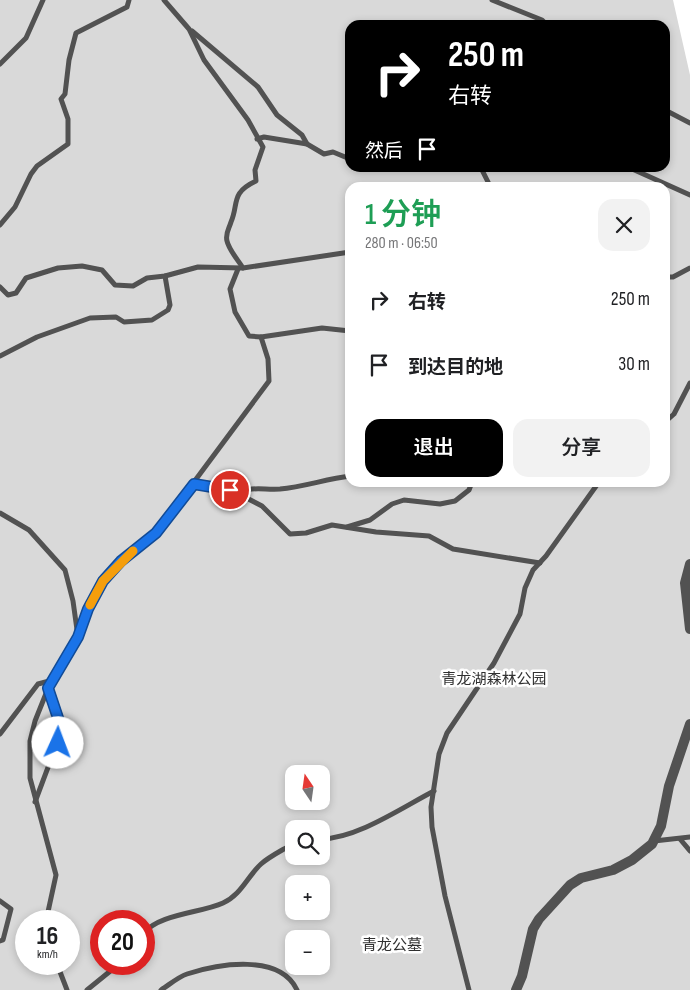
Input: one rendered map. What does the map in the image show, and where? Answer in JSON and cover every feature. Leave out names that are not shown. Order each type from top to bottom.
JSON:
[{"type":"street","points":[[690,564],[685,584],[690,628]]},
{"type":"street","points":[[516,990],[522,976],[533,929],[538,919],[570,885],[581,878],[613,870],[632,860],[653,841],[662,826],[669,786],[690,724]]},
{"type":"lane","points":[[0,64],[26,38],[43,0]]},
{"type":"lane","points":[[0,225],[15,207],[31,174],[37,166],[68,144],[68,119],[61,100],[65,94],[69,60],[76,33],[127,7],[129,0]]},
{"type":"lane","points":[[164,0],[190,29],[258,87],[277,115],[302,135],[307,144]]},
{"type":"lane","points":[[492,0],[542,20]]},
{"type":"lane","points":[[190,29],[204,60],[248,120],[263,147],[255,170],[256,181],[247,185],[235,201],[232,221],[227,231],[227,241],[241,269]]},
{"type":"lane","points":[[670,113],[690,123]]},
{"type":"lane","points":[[257,139],[264,137],[307,144],[324,154],[332,152],[345,157]]},
{"type":"lane","points":[[639,172],[661,182]]},
{"type":"lane","points":[[670,186],[690,195]]},
{"type":"lane","points":[[0,287],[8,295],[16,294],[26,278],[58,268],[82,266],[102,270],[115,285],[133,286],[147,278],[165,276],[198,267],[241,269],[345,253]]},
{"type":"lane","points":[[670,277],[673,277],[690,268]]},
{"type":"lane","points":[[241,269],[230,289],[235,312],[249,336],[261,337],[322,328],[345,330]]},
{"type":"lane","points":[[0,356],[38,336],[90,318],[116,317],[124,322],[152,320],[168,310],[170,305],[165,276]]},
{"type":"lane","points":[[48,910],[56,875],[35,803],[30,778],[30,741],[35,720],[48,688],[78,637],[88,609],[103,581],[121,561],[156,533],[269,381],[268,359],[261,337]]},
{"type":"lane","points":[[670,418],[674,414],[690,383]]},
{"type":"lane","points":[[237,493],[250,487],[280,489],[345,477]]},
{"type":"lane","points":[[194,484],[230,490],[262,506],[290,534],[306,533],[332,525],[376,532],[429,536],[453,550],[540,563]]},
{"type":"lane","points":[[344,527],[370,520],[392,504],[404,500],[440,504],[454,501],[469,490],[470,487]]},
{"type":"lane","points":[[469,990],[445,896],[432,827],[439,754],[447,733],[494,664],[520,614],[525,588],[533,570],[595,487]]},
{"type":"lane","points":[[0,513],[29,530],[65,570],[73,601],[78,637]]},
{"type":"lane","points":[[0,734],[38,684],[54,680]]},
{"type":"lane","points":[[35,803],[62,730],[48,688]]},
{"type":"lane","points":[[330,839],[357,831],[434,791]]},
{"type":"lane","points":[[680,838],[690,851]]},
{"type":"lane","points":[[653,841],[690,838]]},
{"type":"lane","points":[[155,925],[222,904],[235,896],[261,864],[285,849]]},
{"type":"lane","points":[[0,901],[11,909],[3,940],[0,941]]},
{"type":"lane","points":[[161,990],[185,975],[234,964],[275,969],[294,984],[297,990]]},
{"type":"lane","points":[[61,975],[67,990]]},
{"type":"lane","points":[[87,990],[105,975]]},
{"type":"green space","name":"青龙湖森林公园","points":[[0,0],[673,0],[690,75],[690,990],[0,990]]},
{"type":"slow traffic","points":[[90,605],[103,581],[133,551]]},
{"type":"route","points":[[58,743],[62,730],[48,688],[78,637],[88,609],[103,581],[121,561],[156,533],[194,484],[230,490]]},
{"type":"park label","name":"青龙公墓","points":[[392,945]]}]
